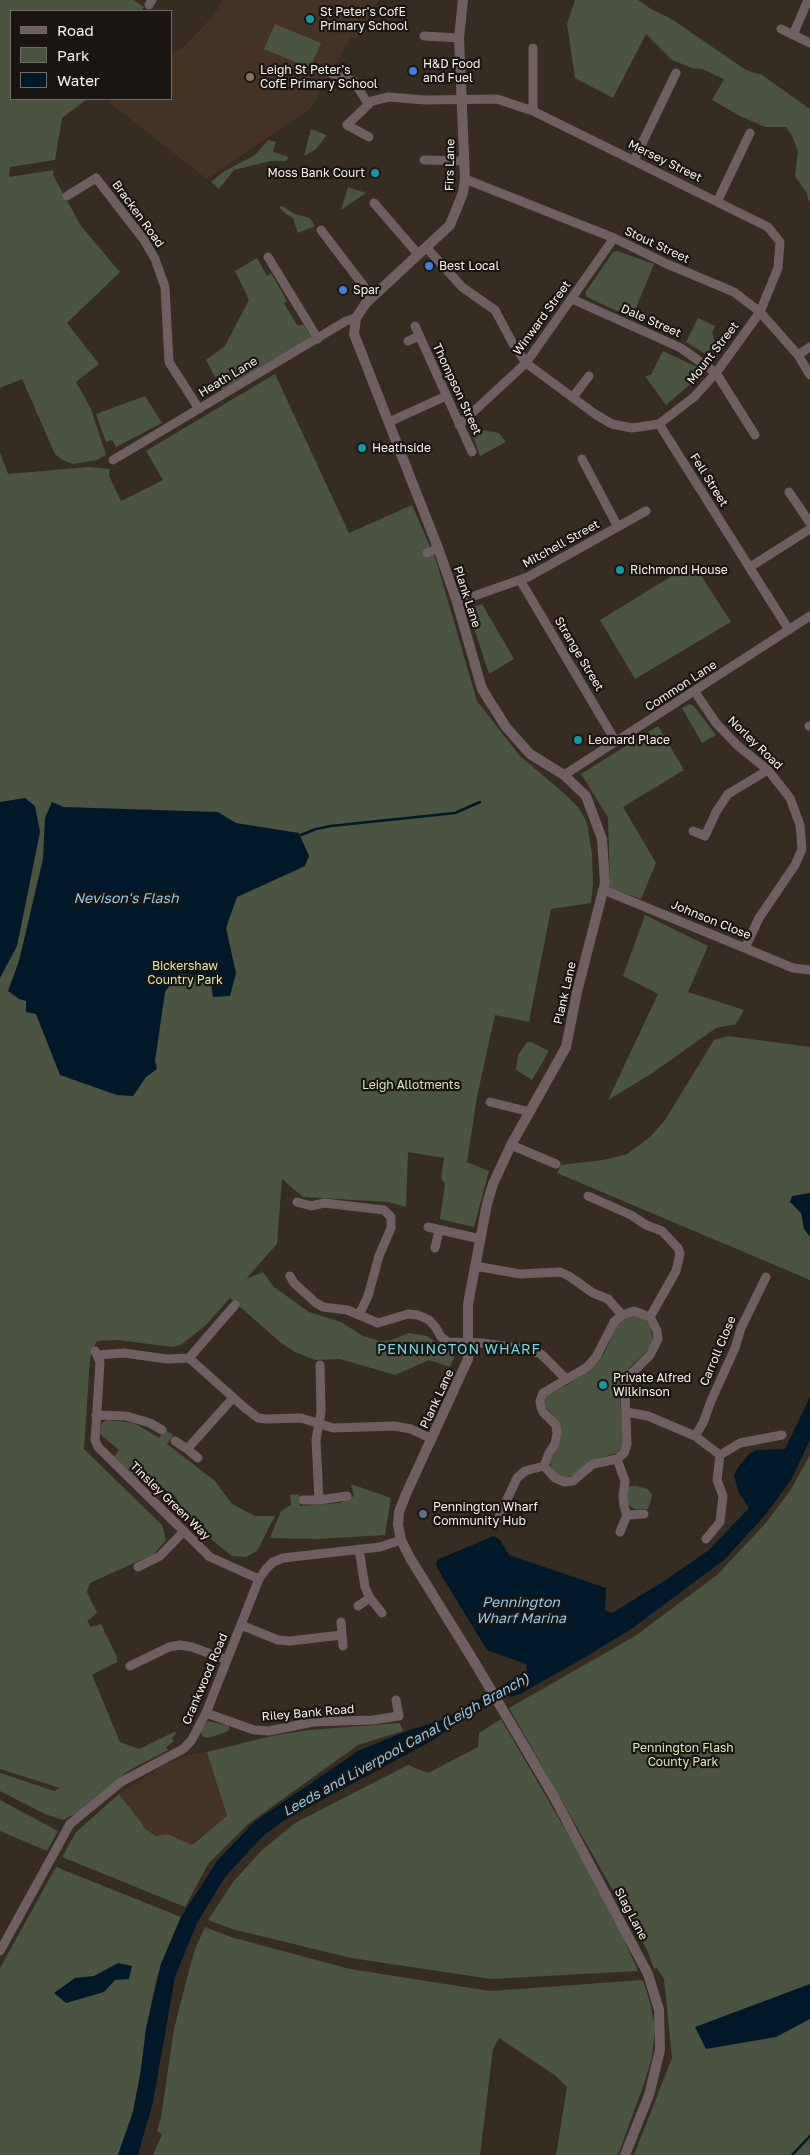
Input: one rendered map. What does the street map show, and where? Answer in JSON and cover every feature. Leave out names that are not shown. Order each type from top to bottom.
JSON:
[{"type":"street","name":"Firs Lane","points":[[356,318],[372,297],[450,225],[463,193],[464,161],[459,38],[463,0]]},
{"type":"street","points":[[793,35],[808,0]]},
{"type":"street","points":[[781,30],[810,43]]},
{"type":"street","points":[[424,36],[459,38]]},
{"type":"street","points":[[533,48],[534,111]]},
{"type":"street","points":[[634,160],[676,73]]},
{"type":"street","points":[[332,74],[354,81],[368,104],[347,125],[369,137]]},
{"type":"street","name":"Mersey Street","points":[[368,104],[372,101],[389,97],[461,100],[496,99],[534,111],[718,200],[768,227],[780,242],[778,268],[760,312]]},
{"type":"street","points":[[718,200],[750,133]]},
{"type":"street","points":[[424,160],[464,161]]},
{"type":"street","name":"Bracken Road","points":[[67,196],[96,178],[144,240],[155,259],[165,287],[168,362],[199,409]]},
{"type":"street","name":"Stout Street","points":[[464,179],[614,238],[667,264],[734,292],[760,312],[798,355],[810,375]]},
{"type":"street","points":[[374,204],[462,287],[495,310],[526,363],[595,414],[612,424],[632,428],[659,424]]},
{"type":"street","points":[[321,230],[372,297]]},
{"type":"street","name":"Winward Street","points":[[460,425],[526,363],[614,238]]},
{"type":"street","points":[[268,257],[318,339]]},
{"type":"street","name":"Dale Street","points":[[572,299],[681,348],[716,373]]},
{"type":"street","name":"Mount Street","points":[[659,424],[694,397],[716,373],[760,312]]},
{"type":"street","name":"Heath Lane","points":[[113,460],[346,321],[356,318]]},
{"type":"street","name":"Plank Lane","points":[[356,318],[354,325],[356,342],[438,548],[457,602],[482,689],[493,709],[530,754],[564,775],[586,796],[602,840],[604,890],[577,992],[568,1038],[564,1051],[511,1145],[493,1184],[480,1239],[468,1304],[468,1359],[399,1512],[398,1524],[401,1540],[410,1558],[487,1686]]},
{"type":"street","name":"Thompson Street","points":[[415,326],[472,452]]},
{"type":"street","name":"Thompson Street","points":[[408,341],[419,336]]},
{"type":"street","points":[[798,355],[810,347]]},
{"type":"street","points":[[716,373],[755,435]]},
{"type":"street","points":[[573,397],[589,376]]},
{"type":"street","points":[[389,422],[446,396]]},
{"type":"street","name":"Fell Street","points":[[659,424],[789,630]]},
{"type":"street","points":[[582,459],[618,527]]},
{"type":"street","points":[[789,492],[810,523]]},
{"type":"street","name":"Mitchell Street","points":[[457,602],[520,580],[646,511]]},
{"type":"street","points":[[750,567],[810,529]]},
{"type":"street","points":[[427,552],[438,548]]},
{"type":"street","name":"Strange Street","points":[[520,580],[616,742]]},
{"type":"street","name":"Common Lane","points":[[564,775],[810,616]]},
{"type":"street","name":"Norley Road","points":[[695,692],[716,723],[738,746],[768,770],[790,798],[800,825],[802,849],[795,865],[759,918],[745,948]]},
{"type":"street","points":[[693,831],[705,836],[716,812],[728,794],[768,770]]},
{"type":"street","name":"Johnson Close","points":[[604,890],[793,968],[810,970]]},
{"type":"street","points":[[490,1102],[530,1112]]},
{"type":"street","points":[[511,1145],[556,1164]]},
{"type":"street","points":[[588,1196],[601,1206],[631,1215],[646,1225],[662,1231],[672,1241],[680,1254],[676,1271],[650,1317]]},
{"type":"street","points":[[297,1202],[311,1206],[324,1203],[384,1210],[391,1217],[391,1228],[379,1256],[368,1296],[359,1315]]},
{"type":"street","points":[[428,1227],[480,1239]]},
{"type":"street","points":[[435,1248],[439,1230]]},
{"type":"street","points":[[475,1266],[520,1274],[560,1272],[593,1293],[608,1299],[622,1315]]},
{"type":"street","points":[[290,1276],[294,1283],[316,1303],[359,1315],[378,1323],[408,1314],[418,1315],[429,1320],[441,1337],[448,1342],[506,1346],[541,1354],[566,1379]]},
{"type":"street","name":"Carroll Close","points":[[695,1436],[703,1423],[735,1348],[741,1328],[766,1277]]},
{"type":"street","points":[[235,1306],[189,1358],[258,1418],[302,1418],[332,1428],[394,1426],[412,1429],[432,1439]]},
{"type":"street","points":[[634,1312],[650,1317],[657,1331],[658,1340],[650,1355],[640,1362],[629,1378],[625,1394],[627,1444],[624,1453],[617,1459],[593,1464],[573,1481],[565,1482],[554,1478],[544,1466],[548,1453],[555,1444],[557,1432],[556,1425],[543,1412],[540,1401],[543,1393],[587,1367],[596,1357],[614,1322],[622,1315],[634,1312]]},
{"type":"street","name":"Tinsley Green Way","points":[[189,1358],[167,1359],[124,1353],[97,1353],[100,1362],[95,1440],[98,1447],[218,1562],[259,1579]]},
{"type":"street","points":[[319,1500],[316,1440],[320,1424],[320,1365]]},
{"type":"street","points":[[188,1449],[233,1398]]},
{"type":"street","points":[[626,1412],[648,1416],[695,1436],[720,1454]]},
{"type":"street","points":[[96,1415],[126,1416],[150,1423],[162,1430]]},
{"type":"street","points":[[720,1454],[740,1443],[782,1435]]},
{"type":"street","points":[[175,1441],[198,1458]]},
{"type":"street","points":[[706,1539],[720,1522],[723,1496],[717,1480],[720,1454]]},
{"type":"street","points":[[617,1459],[625,1481],[623,1501],[628,1515],[620,1532]]},
{"type":"street","points":[[498,1519],[517,1478],[525,1472],[544,1466]]},
{"type":"street","points":[[303,1500],[347,1496]]},
{"type":"street","points":[[628,1515],[644,1514]]},
{"type":"street","points":[[138,1567],[160,1556],[184,1531]]},
{"type":"street","name":"Crankwood Road","points":[[0,1951],[70,1824],[121,1782],[183,1749],[191,1741],[206,1713],[259,1579],[273,1562],[283,1558],[380,1547],[401,1540]]},
{"type":"street","points":[[359,1549],[365,1587],[370,1598],[382,1613]]},
{"type":"street","points":[[358,1606],[370,1598]]},
{"type":"street","points":[[341,1622],[343,1646]]},
{"type":"street","points":[[241,1624],[278,1640],[290,1641],[342,1634]]},
{"type":"street","points":[[130,1666],[169,1647],[180,1645],[192,1646],[226,1660]]},
{"type":"street","name":"Slag Lane","points":[[487,1686],[576,1836],[648,1974],[659,2010],[661,2036],[658,2065],[649,2095],[625,2155]]},
{"type":"street","name":"Riley Bank Road","points":[[206,1713],[254,1730],[269,1731],[312,1722],[373,1720],[399,1716],[396,1700]]},
{"type":"shaded area","name":"Leigh St Peter's CofE Primary School","points":[[222,0],[379,0],[356,39],[351,37],[311,108],[207,179],[109,102],[112,100],[172,100],[172,53],[185,46],[220,8],[218,6]]},
{"type":"shaded area","points":[[207,1752],[227,1816],[191,1845],[167,1834],[157,1836],[144,1828],[119,1794],[165,1764],[188,1755]]},
{"type":"green space","points":[[0,0],[133,0],[144,7],[142,10],[10,10],[10,100],[86,100],[62,118],[55,160],[10,167],[9,177],[54,170],[53,175],[81,226],[120,272],[67,323],[99,364],[76,382],[91,409],[106,455],[97,460],[73,464],[62,460],[55,454],[22,379],[0,388]]},
{"type":"green space","points":[[575,0],[638,0],[670,18],[746,70],[762,75],[810,109],[810,204],[806,192],[795,176],[798,151],[786,127],[765,127],[738,115],[712,100],[724,79],[702,69],[692,68],[672,60],[646,34],[613,98],[575,78],[567,24]]},
{"type":"green space","points":[[275,24],[321,43],[310,68],[264,49]]},
{"type":"green space","points":[[311,129],[327,135],[316,149],[304,156]]},
{"type":"green space","points":[[268,140],[276,142],[273,152],[289,157],[286,161],[270,161],[234,170],[219,189],[211,182],[223,172],[255,155]]},
{"type":"green space","points":[[348,187],[366,193],[341,210]]},
{"type":"green space","points":[[282,206],[295,214],[310,218],[315,226],[298,233],[293,218],[279,207]]},
{"type":"green space","points":[[617,251],[654,264],[632,318],[587,297],[585,293],[613,252]]},
{"type":"green space","points":[[257,258],[267,276],[271,273],[287,301],[284,303],[297,325],[304,325],[311,337],[222,390],[206,360],[225,346],[249,300],[235,271]]},
{"type":"green space","points":[[698,318],[715,326],[712,333],[719,354],[717,356],[710,357],[686,342]]},
{"type":"green space","points":[[663,351],[697,367],[698,372],[694,381],[666,405],[645,376],[651,375]]},
{"type":"green space","points":[[275,374],[349,533],[412,505],[436,560],[477,701],[520,756],[579,808],[587,823],[592,854],[593,884],[591,903],[551,909],[529,1022],[495,1015],[477,1097],[467,1162],[489,1171],[474,1227],[440,1219],[445,1184],[441,1178],[444,1158],[408,1152],[406,1207],[388,1202],[303,1197],[282,1179],[277,1244],[246,1279],[263,1272],[274,1287],[309,1312],[341,1322],[363,1336],[380,1341],[391,1340],[409,1333],[427,1336],[455,1355],[450,1367],[429,1360],[395,1375],[340,1359],[315,1360],[295,1352],[280,1342],[230,1298],[206,1325],[181,1345],[173,1347],[118,1340],[97,1341],[90,1358],[84,1449],[162,1525],[166,1540],[154,1554],[90,1583],[87,1592],[97,1613],[87,1621],[91,1627],[101,1624],[117,1657],[117,1662],[92,1675],[120,1742],[139,1749],[177,1732],[172,1739],[174,1741],[166,1747],[168,1750],[128,1771],[75,1814],[63,1820],[45,1814],[0,1791],[0,1773],[54,1791],[60,1788],[0,1769],[0,452],[8,474],[89,467],[110,469],[109,476],[121,501],[163,480],[146,451]]},
{"type":"green space","points":[[145,396],[162,423],[116,447],[112,440],[106,442],[96,414]]},
{"type":"green space","points":[[470,428],[499,433],[506,442],[480,456]]},
{"type":"green space","points":[[693,563],[731,622],[635,679],[600,620]]},
{"type":"green space","points":[[482,604],[514,659],[489,674],[468,609]]},
{"type":"green space","points":[[690,704],[694,706],[716,735],[702,743],[682,708]]},
{"type":"green space","points":[[658,726],[684,770],[623,807],[656,863],[641,899],[610,888],[608,817],[581,774]]},
{"type":"green space","points":[[645,915],[708,946],[688,992],[744,1010],[736,1024],[716,1028],[651,1074],[608,1100],[658,994],[623,976]]},
{"type":"green space","points":[[728,1036],[810,1047],[810,1280],[557,1173],[561,1165],[603,1160],[627,1154],[650,1137],[665,1120],[714,1040]]},
{"type":"green space","points":[[527,1042],[531,1042],[549,1051],[532,1080],[516,1070],[518,1055]]},
{"type":"green space","points":[[630,1316],[646,1320],[653,1339],[649,1349],[629,1368],[622,1385],[620,1396],[623,1445],[617,1453],[595,1459],[575,1475],[564,1478],[557,1475],[552,1470],[550,1461],[560,1444],[561,1432],[558,1421],[545,1406],[546,1396],[567,1385],[594,1366],[605,1352],[616,1326],[621,1320]]},
{"type":"green space","points":[[107,1420],[134,1423],[159,1438],[165,1430],[173,1435],[167,1444],[215,1481],[232,1504],[255,1516],[275,1516],[257,1551],[246,1557],[232,1556],[212,1540],[200,1524],[182,1513],[176,1497],[153,1482],[137,1479],[114,1457],[119,1450],[100,1434],[102,1422]]},
{"type":"green space","name":"Pennington Flash County Park","points":[[810,1455],[810,2155],[634,2155],[672,2058],[664,1979],[657,1968],[654,1969],[647,1950],[509,1708],[635,1636],[717,1575],[765,1524],[790,1491]]},
{"type":"green space","points":[[351,1484],[391,1498],[385,1535],[318,1539],[270,1538],[281,1511],[291,1505],[290,1495],[299,1494],[300,1506],[340,1503],[354,1496]]},
{"type":"green space","points":[[630,1486],[647,1489],[651,1493],[652,1497],[648,1509],[635,1509],[627,1504],[627,1488]]},
{"type":"green space","points":[[501,1719],[608,1903],[638,1971],[491,1979],[351,1958],[232,1929],[208,1920],[233,1882],[262,1850],[295,1823],[408,1765],[428,1773],[478,1747],[479,1733]]},
{"type":"green space","points":[[209,1721],[229,1726],[229,1730],[207,1738],[203,1737],[201,1733],[205,1723]]},
{"type":"green space","points":[[400,1723],[403,1731],[358,1745],[248,1824],[208,1864],[185,1907],[62,1857],[76,1832],[119,1794],[144,1828],[156,1836],[167,1834],[192,1845],[227,1816],[207,1752],[271,1736],[309,1730]]},
{"type":"green space","points":[[0,1800],[58,1831],[47,1851],[0,1831]]},
{"type":"green space","points":[[56,1867],[181,1917],[161,1964],[155,1985],[133,2112],[118,2155],[0,2155],[0,1968]]},
{"type":"green space","points":[[205,1927],[231,1937],[350,1969],[490,1991],[643,1980],[655,2027],[652,2057],[618,2155],[556,2155],[567,2087],[556,2076],[499,2038],[493,2049],[480,2155],[153,2155],[162,2134],[157,2131],[161,2117],[174,2029],[195,1949]]},
{"type":"water","points":[[25,798],[35,806],[40,832],[17,946],[0,978],[0,802]]},
{"type":"water","name":"Nevison's Flash","points":[[52,802],[64,807],[218,812],[236,823],[299,833],[309,856],[305,866],[237,897],[226,928],[236,973],[230,996],[213,997],[210,976],[178,974],[165,992],[155,1061],[157,1069],[146,1077],[133,1096],[117,1095],[60,1075],[36,1014],[26,1012],[26,1001],[19,999],[8,991],[19,961],[43,859],[45,818]]},
{"type":"water","points":[[810,1193],[810,1237],[804,1229],[801,1213],[790,1202],[792,1196]]},
{"type":"water","points":[[810,1397],[810,1440],[791,1480],[766,1514],[725,1559],[630,1630],[582,1659],[520,1694],[511,1697],[506,1695],[490,1702],[449,1726],[448,1730],[428,1743],[283,1821],[262,1837],[225,1877],[197,1923],[175,1977],[153,2102],[138,2155],[118,2155],[133,2112],[146,2029],[161,1964],[181,1917],[217,1861],[254,1822],[358,1751],[404,1732],[445,1719],[527,1671],[526,1664],[487,1650],[437,1568],[436,1563],[439,1559],[494,1536],[500,1540],[509,1555],[606,1588],[605,1610],[612,1613],[709,1550],[749,1508],[739,1493],[734,1476],[737,1469],[749,1454],[756,1450],[785,1449]]},
{"type":"water","points":[[118,1963],[132,1966],[129,1979],[115,1980],[104,1992],[66,2003],[54,1993],[75,1978],[94,1976]]},
{"type":"water","points":[[810,1984],[810,2019],[776,2037],[706,2049],[695,2027]]},
{"type":"waterway","points":[[301,835],[331,826],[455,813],[480,802]]},
{"type":"waterway","points":[[792,2155],[810,2136]]},
{"type":"place","name":"St Peter's CofE Primary School","points":[[310,19]]},
{"type":"place","name":"H&D Food and Fuel","points":[[413,71]]},
{"type":"place","name":"Leigh St Peter's CofE Primary School","points":[[250,77]]},
{"type":"place","name":"Moss Bank Court","points":[[375,173]]},
{"type":"place","name":"Best Local","points":[[429,266]]},
{"type":"place","name":"Spar","points":[[343,290]]},
{"type":"place","name":"Heathside","points":[[362,448]]},
{"type":"place","name":"Richmond House","points":[[620,570]]},
{"type":"place","name":"Leonard Place","points":[[578,740]]},
{"type":"place","name":"Private Alfred Wilkinson","points":[[603,1385]]},
{"type":"place","name":"Pennington Wharf Community Hub","points":[[423,1514]]},
{"type":"district","name":"PENNINGTON WHARF","points":[[459,1350]]},
{"type":"park label","name":"Bickershaw Country Park","points":[[185,973]]},
{"type":"park label","name":"Leigh Allotments","points":[[411,1085]]},
{"type":"water label","name":"Pennington Wharf Marina","points":[[521,1612]]},
{"type":"water label","name":"Leeds and Liverpool Canal (Leigh Branch)","points":[[406,1745]]}]
